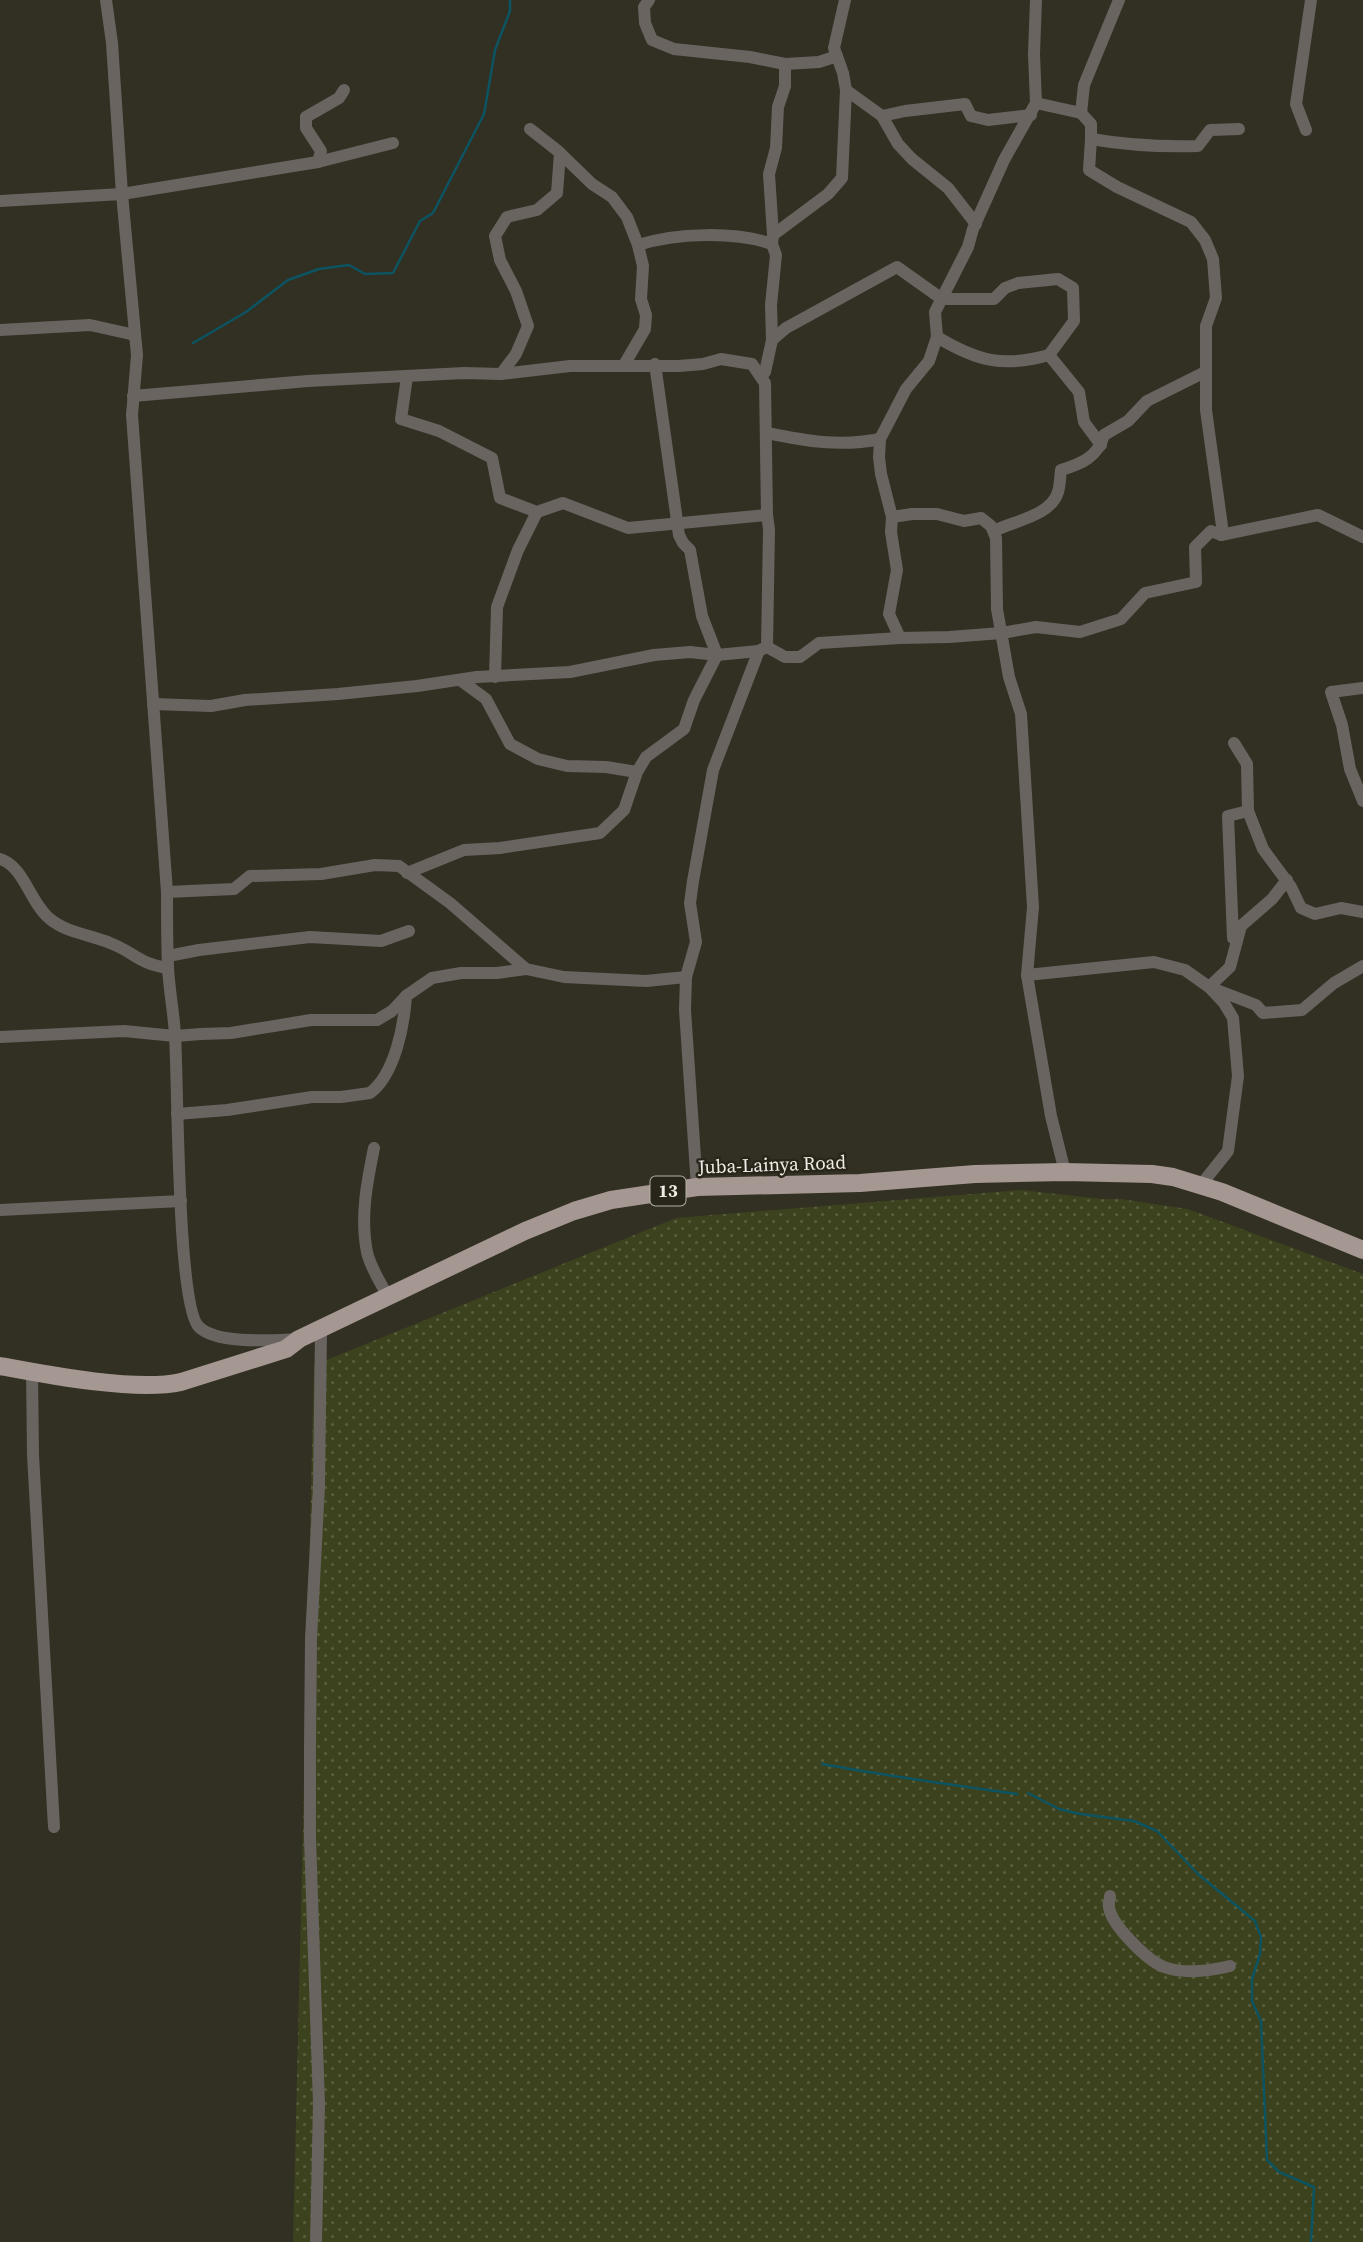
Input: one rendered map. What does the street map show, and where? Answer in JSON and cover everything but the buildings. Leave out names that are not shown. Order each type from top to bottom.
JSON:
[{"type":"main road","name":"Juba-Lainya Road","points":[[0,1366],[134,1385],[172,1384],[261,1359],[286,1349],[299,1339],[525,1231],[574,1211],[611,1200],[697,1187],[860,1183],[975,1174],[1152,1174],[1201,1185],[1363,1250]]},
{"type":"street","points":[[106,0],[112,43],[137,355],[132,415],[167,892],[168,962],[175,1035],[187,1287],[194,1320],[201,1329],[226,1337],[250,1340],[299,1339]]},
{"type":"street","points":[[649,0],[644,6],[645,23],[653,40],[674,49],[750,57],[785,64],[819,62],[837,56]]},
{"type":"street","points":[[638,245],[658,239],[712,236],[772,239],[828,194],[842,178],[846,90],[834,48],[845,0]]},
{"type":"street","points":[[900,638],[889,614],[897,570],[891,532],[892,517],[881,474],[880,439],[906,389],[929,361],[937,337],[934,312],[968,247],[975,224],[1004,160],[1034,109],[1036,0]]},
{"type":"street","points":[[1081,113],[1083,85],[1119,0]]},
{"type":"street","points":[[1306,130],[1296,104],[1311,0]]},
{"type":"street","points":[[762,376],[772,340],[771,305],[776,254],[772,239],[769,174],[776,148],[778,107],[785,86],[785,64]]},
{"type":"street","points":[[318,162],[321,151],[306,128],[306,117],[339,98],[344,90]]},
{"type":"street","points":[[846,90],[882,116],[898,144],[948,188],[975,224]]},
{"type":"street","points":[[882,116],[905,110],[965,104],[971,116],[988,120],[1034,109],[1081,113],[1091,124],[1089,170],[1117,187],[1191,222],[1205,240],[1213,258],[1216,298],[1206,326],[1206,410],[1221,535]]},
{"type":"street","points":[[530,129],[592,184],[612,197],[627,217],[643,267],[641,299],[646,315],[645,329],[624,365]]},
{"type":"street","points":[[1091,139],[1121,144],[1198,146],[1210,130],[1239,129]]},
{"type":"street","points":[[0,201],[122,194],[318,162],[393,143]]},
{"type":"street","points":[[500,373],[516,354],[528,326],[516,291],[500,260],[495,236],[507,217],[537,210],[557,193],[560,153]]},
{"type":"street","points":[[772,340],[786,328],[897,267],[942,299],[994,299],[1005,288],[1018,283],[1058,279],[1073,288],[1074,321],[1049,355],[1023,362],[993,360],[964,353],[937,337]]},
{"type":"street","points":[[0,330],[90,325],[135,335]]},
{"type":"street","points":[[1049,355],[1079,392],[1084,422],[1101,445]]},
{"type":"street","points":[[133,396],[308,381],[500,373],[570,366],[679,366],[721,359],[752,364],[762,376],[765,383],[766,515],[769,530],[763,650],[713,770],[690,903],[696,942],[686,977],[685,1010],[697,1187]]},
{"type":"street","points":[[655,364],[678,523],[683,543],[690,550],[702,616],[718,655]]},
{"type":"street","points":[[994,531],[1040,514],[1057,495],[1061,470],[1083,463],[1101,445],[1104,435],[1128,421],[1147,401],[1205,372]]},
{"type":"street","points":[[407,377],[401,419],[439,431],[492,458],[500,498],[537,512],[563,503],[628,528],[766,515]]},
{"type":"street","points":[[766,433],[809,442],[854,444],[880,439]]},
{"type":"street","points":[[495,677],[497,607],[518,550],[537,512]]},
{"type":"street","points":[[892,517],[937,514],[964,521],[981,518],[994,531],[998,551],[997,609],[1009,677],[1021,714],[1033,908],[1027,975],[1051,1116],[1065,1172]]},
{"type":"street","points":[[153,704],[211,706],[460,680],[570,672],[654,655],[690,652],[718,655],[763,650],[785,657],[800,657],[819,643],[1002,633],[1037,627],[1080,632],[1121,619],[1145,593],[1196,582],[1195,547],[1211,531],[1221,535],[1318,515],[1363,537]]},
{"type":"street","points":[[407,873],[464,850],[500,848],[600,832],[624,810],[637,772],[646,757],[684,729],[694,700],[718,655]]},
{"type":"street","points":[[460,680],[486,699],[510,744],[538,759],[567,766],[606,767],[637,772]]},
{"type":"street","points":[[1363,688],[1332,692],[1342,725],[1350,769],[1363,801]]},
{"type":"street","points":[[1234,743],[1247,764],[1248,811],[1263,849],[1287,880],[1301,908],[1322,914],[1341,908],[1363,912]]},
{"type":"street","points":[[1234,952],[1228,816],[1248,811]]},
{"type":"street","points":[[0,859],[13,864],[42,911],[56,923],[121,948],[145,964],[168,962],[199,950],[281,939],[310,937],[381,940],[409,931]]},
{"type":"street","points":[[167,892],[234,889],[250,876],[321,874],[375,865],[399,866],[450,904],[526,969]]},
{"type":"street","points":[[1209,987],[1230,967],[1241,926],[1272,899],[1287,880]]},
{"type":"street","points":[[1027,975],[1154,962],[1185,970],[1209,987],[1224,1003],[1233,1017],[1238,1076],[1227,1151],[1201,1185]]},
{"type":"street","points":[[1209,987],[1250,1002],[1263,1013],[1302,1010],[1334,983],[1363,966]]},
{"type":"street","points":[[0,1037],[124,1031],[175,1035],[231,1032],[311,1020],[376,1020],[386,1017],[406,996],[432,978],[461,973],[497,973],[526,969],[564,977],[646,981],[686,977]]},
{"type":"street","points":[[177,1114],[227,1110],[312,1097],[370,1093],[383,1080],[400,1041],[405,1020],[406,996]]},
{"type":"street","points":[[374,1147],[365,1187],[365,1236],[370,1260],[388,1297]]},
{"type":"street","points":[[0,1210],[181,1201]]},
{"type":"street","points":[[316,2242],[319,2104],[310,1773],[311,1639],[319,1486],[321,1330]]},
{"type":"street","points":[[32,1371],[33,1455],[54,1827]]},
{"type":"street","points":[[1110,1896],[1109,1908],[1124,1932],[1145,1955],[1163,1967],[1212,1970],[1230,1966]]},
{"type":"green space","points":[[1021,1190],[1121,1199],[1188,1209],[1363,1274],[1363,2242],[293,2242],[314,1365],[676,1218]]},
{"type":"waterway","points":[[193,343],[246,312],[288,280],[319,269],[349,265],[365,274],[393,273],[420,221],[433,213],[484,114],[495,50],[510,11],[510,0]]},
{"type":"waterway","points":[[822,1764],[1017,1794]]},
{"type":"waterway","points":[[1028,1793],[1059,1809],[1134,1821],[1157,1831],[1198,1874],[1255,1921],[1261,1937],[1260,1954],[1252,1979],[1252,2001],[1261,2021],[1267,2160],[1279,2172],[1314,2187],[1311,2242]]}]
